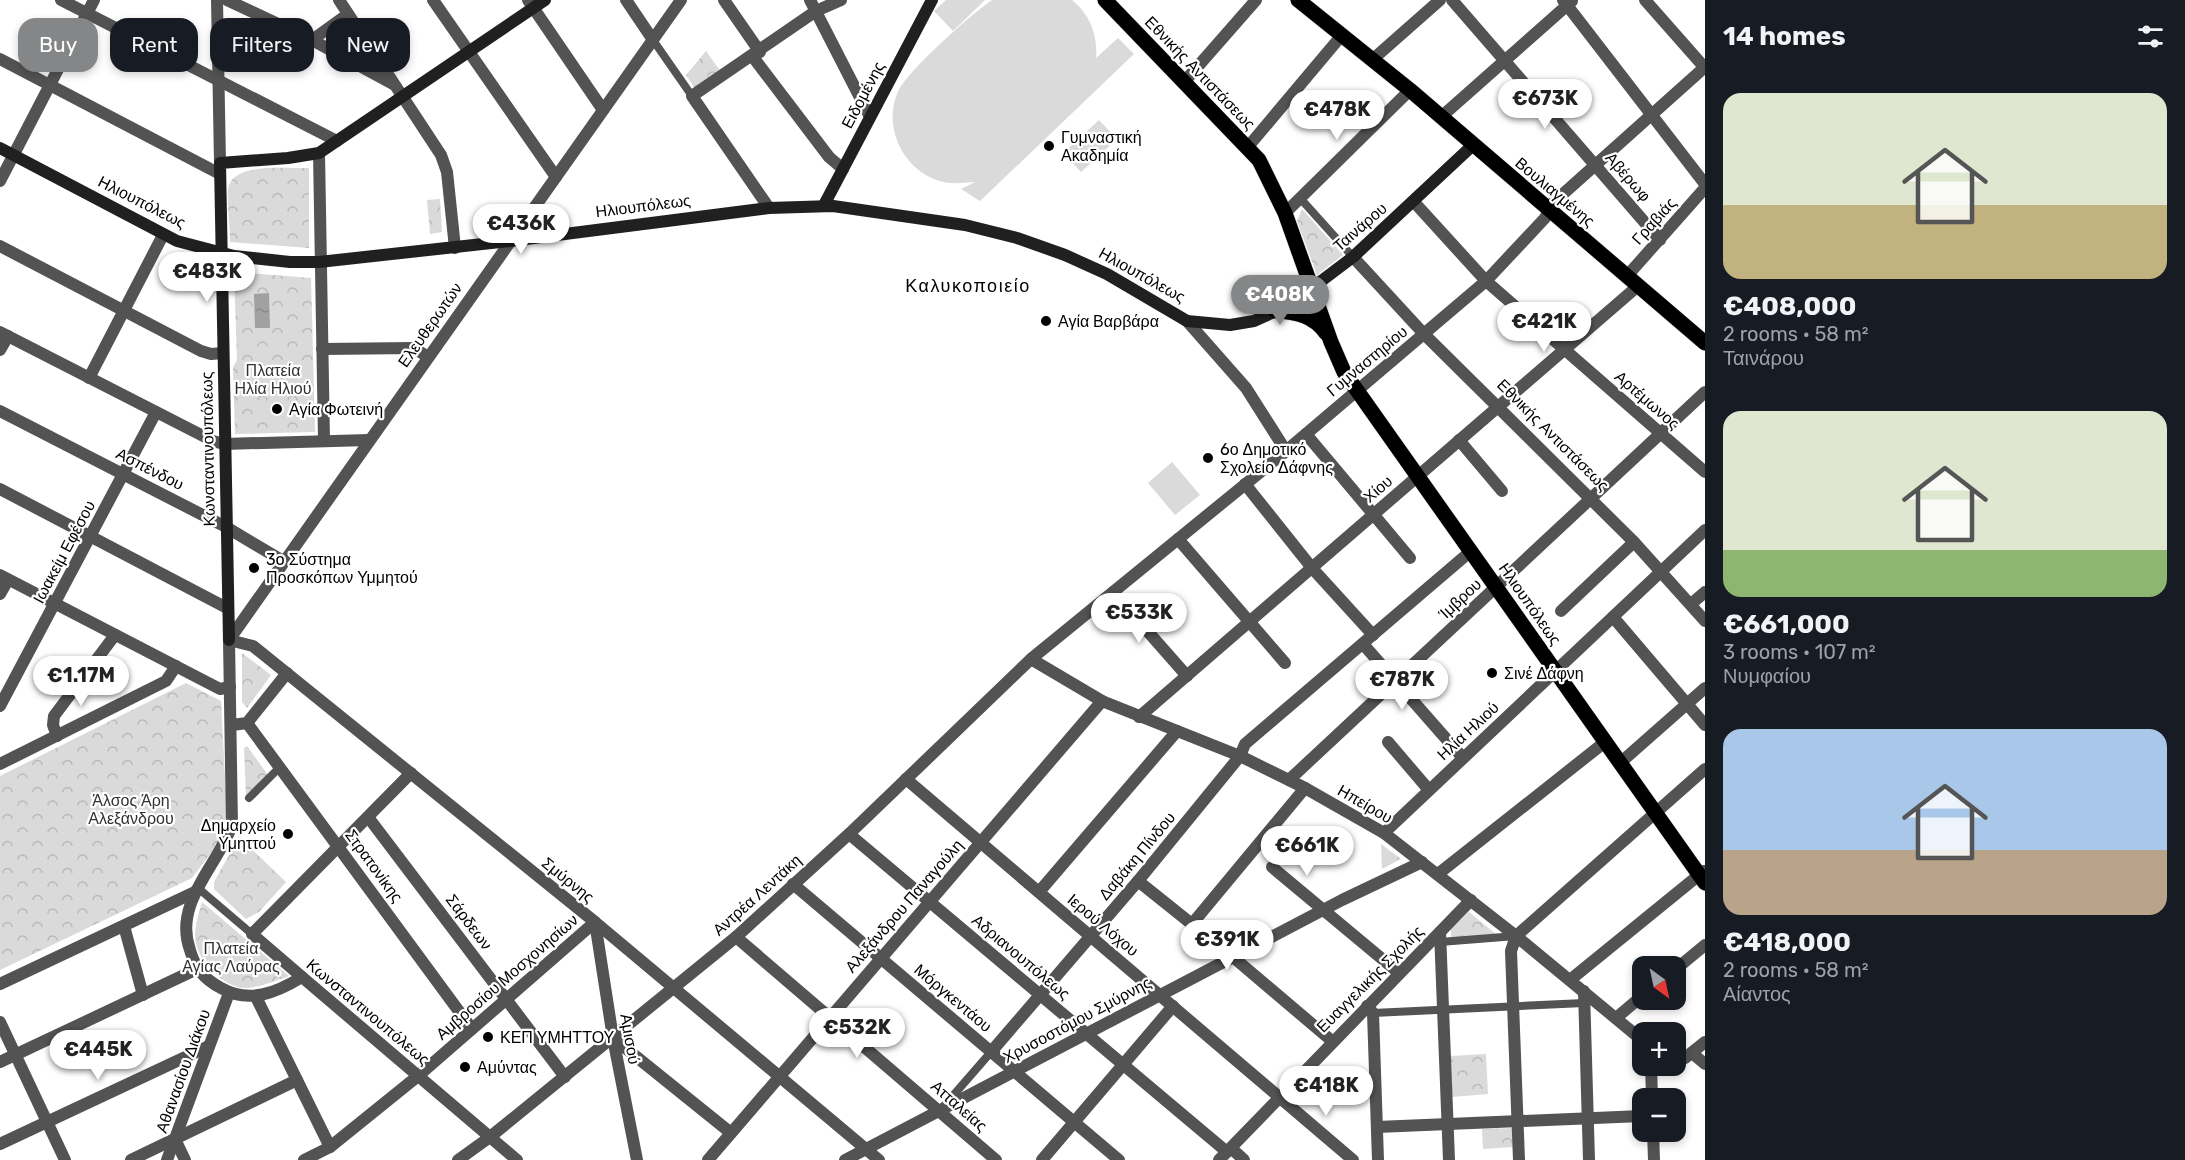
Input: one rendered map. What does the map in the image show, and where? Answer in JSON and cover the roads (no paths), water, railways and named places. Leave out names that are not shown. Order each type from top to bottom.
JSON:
[{"type":"main road","points":[[220,169],[318,153],[469,51],[531,4],[545,0]]},
{"type":"main road","name":"Ειδομένης","points":[[824,205],[932,0]]},
{"type":"main road","name":"Εθνικής Αντιστάσεως","points":[[1110,2],[1248,148],[1266,173],[1285,213],[1330,342]]},
{"type":"main road","name":"Βουλιαγμένης","points":[[1305,2],[1632,281],[1702,336]]},
{"type":"main road","name":"Ταινάρου","points":[[1187,321],[1230,325],[1254,321],[1276,311],[1312,288],[1353,257],[1473,145]]},
{"type":"main road","name":"Ηλιουπόλεως","points":[[0,148],[163,235],[221,254],[290,262],[319,262],[454,248],[769,208],[824,205],[965,225],[1017,238],[1065,255],[1107,274],[1187,321]]},
{"type":"main road","name":"Κωνσταντινουπόλεως","points":[[220,169],[229,640]]},
{"type":"main road","points":[[1276,311],[1301,314],[1314,320],[1330,342]]},
{"type":"main road","name":"Ηλιουπόλεως","points":[[1330,342],[1344,372],[1655,813],[1703,876]]},
{"type":"street","points":[[61,0],[337,141]]},
{"type":"street","points":[[0,182],[94,0]]},
{"type":"street","name":"Κωνσταντινουπόλεως","points":[[217,0],[220,169]]},
{"type":"street","points":[[227,0],[265,18]]},
{"type":"street","points":[[339,0],[441,155],[447,172],[454,248]]},
{"type":"street","points":[[433,0],[556,177]]},
{"type":"street","points":[[626,0],[769,208]]},
{"type":"street","name":"Ελευθερωτών","points":[[229,640],[681,0]]},
{"type":"street","points":[[724,0],[756,55],[829,157],[843,169]]},
{"type":"street","points":[[692,96],[756,55],[813,6],[841,0]]},
{"type":"street","points":[[1185,81],[1256,0]]},
{"type":"street","points":[[1372,60],[1440,0]]},
{"type":"street","name":"Αβέρωφ","points":[[1452,0],[1660,240]]},
{"type":"street","points":[[1645,0],[1705,68]]},
{"type":"street","points":[[1441,117],[1568,2],[1705,186]]},
{"type":"street","points":[[531,4],[603,110]]},
{"type":"street","points":[[813,6],[870,117]]},
{"type":"street","points":[[314,39],[348,14]]},
{"type":"street","points":[[1248,148],[1342,35]]},
{"type":"street","points":[[314,41],[394,84]]},
{"type":"street","points":[[0,59],[220,169]]},
{"type":"street","name":"Γυμναστηρίου","points":[[1031,659],[1286,451],[1486,281],[1550,210],[1554,202],[1705,68]]},
{"type":"street","points":[[1285,213],[1410,90]]},
{"type":"street","points":[[318,153],[324,440]]},
{"type":"street","name":"Γραβιάς","points":[[1632,281],[1660,240],[1705,186]]},
{"type":"street","name":"Εθνικής Αντιστάσεως","points":[[1300,198],[1424,334],[1634,542],[1705,621]]},
{"type":"street","name":"Αρτέμωνος","points":[[1414,202],[1486,281],[1705,472]]},
{"type":"street","points":[[89,378],[163,235]]},
{"type":"street","points":[[0,246],[201,351],[223,353]]},
{"type":"street","name":"Χίου","points":[[1139,717],[1564,350],[1632,281]]},
{"type":"street","points":[[1187,321],[1246,388],[1286,451]]},
{"type":"street","points":[[0,350],[4,334],[213,441],[225,444],[369,440]]},
{"type":"street","points":[[322,349],[414,348],[428,357]]},
{"type":"street","name":"Ίμβρου","points":[[1289,780],[1705,392]]},
{"type":"street","name":"Ασπένδου","points":[[0,411],[226,527],[283,561]]},
{"type":"street","name":"Ιωακείμ Εφέσου","points":[[0,706],[156,412]]},
{"type":"street","points":[[1306,434],[1372,516],[1410,558]]},
{"type":"street","points":[[1459,440],[1502,491]]},
{"type":"street","points":[[1245,484],[1312,568],[1373,636]]},
{"type":"street","points":[[0,489],[227,608]]},
{"type":"street","name":"Ηλία Ηλιού","points":[[1384,833],[1705,530]]},
{"type":"street","points":[[1178,539],[1285,663]]},
{"type":"street","points":[[1561,611],[1634,542]]},
{"type":"street","name":"Δαβάκη Πίνδου","points":[[939,1111],[1092,937],[1240,756],[1245,744],[1471,552]]},
{"type":"street","points":[[0,594],[4,577],[220,689],[230,687]]},
{"type":"street","points":[[1113,592],[1187,676]]},
{"type":"street","points":[[1691,604],[1705,592]]},
{"type":"street","points":[[1613,617],[1705,725]]},
{"type":"street","points":[[57,736],[53,725],[54,716],[115,634]]},
{"type":"street","name":"Κωνσταντινουπόλεως","points":[[229,640],[232,825],[227,839],[197,890],[252,934],[517,1160]]},
{"type":"street","name":"Σμύρνης","points":[[229,640],[253,645],[676,988],[879,1160]]},
{"type":"street","points":[[1363,644],[1463,758]]},
{"type":"street","name":"Ηπείρου","points":[[1031,659],[1102,701],[1240,756],[1305,788],[1384,833],[1570,980],[1584,997],[1632,1032]]},
{"type":"street","name":"Αντρέα Λεντάκη","points":[[458,1160],[676,988],[736,937],[849,834],[1031,659]]},
{"type":"street","points":[[0,765],[166,681],[176,666]]},
{"type":"street","points":[[232,725],[247,723],[288,673]]},
{"type":"street","points":[[1620,763],[1705,688]]},
{"type":"street","name":"Αλεξάνδρου Παναγούλη","points":[[708,1160],[1102,701]]},
{"type":"street","name":"Στρατονίκης","points":[[247,723],[472,1029]]},
{"type":"street","points":[[1039,892],[1177,731]]},
{"type":"street","points":[[1388,742],[1429,790]]},
{"type":"street","points":[[1438,874],[1605,742]]},
{"type":"street","points":[[249,798],[279,768]]},
{"type":"street","points":[[1519,1160],[1511,951],[1516,936],[1705,769]]},
{"type":"street","points":[[252,934],[411,773]]},
{"type":"street","name":"Ιερού Λόχου","points":[[906,779],[1353,1160]]},
{"type":"street","points":[[1192,924],[1305,788]]},
{"type":"street","name":"Σάρδεων","points":[[368,817],[565,1077]]},
{"type":"street","name":"Αδριανουπόλεως","points":[[849,834],[1226,1153],[1244,1160]]},
{"type":"street","name":"Χρυσοστόμου Σμύρνης","points":[[845,1160],[1324,910],[1422,862]]},
{"type":"street","points":[[1272,867],[1399,973]]},
{"type":"street","points":[[1570,980],[1703,876]]},
{"type":"street","points":[[1138,881],[1233,957],[1332,1041]]},
{"type":"street","name":"Μόργκεντάου","points":[[793,884],[1119,1160]]},
{"type":"street","points":[[0,984],[197,890]]},
{"type":"street","points":[[197,890],[189,907],[185,933],[197,969],[229,993],[256,997],[279,990],[302,977]]},
{"type":"street","name":"Ευαγγελικής Σχολής","points":[[1226,1153],[1332,1041],[1370,1009],[1399,973],[1440,937],[1471,900]]},
{"type":"street","name":"Αμβροσίου Μοσχονησίων","points":[[304,1160],[330,1147],[418,1076],[595,922]]},
{"type":"street","name":"Αμισού","points":[[595,922],[613,1038],[637,1160]]},
{"type":"street","points":[[124,926],[143,995]]},
{"type":"street","points":[[1449,1160],[1440,937],[1516,936]]},
{"type":"street","name":"Ατταλείας","points":[[736,937],[996,1160]]},
{"type":"street","points":[[1686,961],[1705,945]]},
{"type":"street","points":[[0,1062],[197,969]]},
{"type":"street","name":"Αθανασίου Διάκου","points":[[167,1160],[229,993]]},
{"type":"street","points":[[256,997],[330,1147]]},
{"type":"street","points":[[1378,1160],[1370,1009],[1443,1010],[1513,1006],[1584,997],[1589,1160]]},
{"type":"street","points":[[1616,1018],[1632,1004]]},
{"type":"street","points":[[1042,1160],[1173,1006]]},
{"type":"street","points":[[0,1022],[65,1160]]},
{"type":"street","points":[[613,1038],[731,1134]]},
{"type":"street","points":[[1686,1056],[1705,1042]]},
{"type":"street","points":[[0,1144],[209,1046]]},
{"type":"street","points":[[1692,1053],[1705,1064]]},
{"type":"street","points":[[131,1160],[297,1080]]},
{"type":"street","points":[[1377,1127],[1632,1116]]},
{"type":"street","points":[[175,1139],[185,1160]]},
{"type":"street","points":[[1653,1142],[1654,1160]]},
{"type":"water","points":[[269,293],[270,328],[255,328],[254,294]]},
{"type":"place","name":"Γυμναστική Ακαδημία","points":[[1049,146]]},
{"type":"place","name":"Αγία Βαρβάρα","points":[[1046,321]]},
{"type":"place","name":"Αγία Φωτεινή","points":[[277,409]]},
{"type":"place","name":"6ο Δημοτικό Σχολείο Δάφνης","points":[[1208,458]]},
{"type":"place","name":"3o Σύστημα Προσκόπων Υμμητού","points":[[254,568]]},
{"type":"place","name":"Σινέ Δάφνη","points":[[1492,673]]},
{"type":"place","name":"Δημαρχείο Υμηττού","points":[[288,834]]},
{"type":"place","name":"ΚΕΠ ΥΜΗΤΤΟΥ","points":[[488,1037]]},
{"type":"place","name":"Αμύντας","points":[[465,1067]]},
{"type":"district","name":"Καλυκοποιείο","points":[[968,286]]},
{"type":"park label","name":"Πλατεία Ηλία Ηλιού","points":[[273,379]]},
{"type":"park label","name":"Άλσος Άρη Αλεξάνδρου","points":[[131,809]]},
{"type":"park label","name":"Πλατεία Αγίας Λαύρας","points":[[231,957]]}]
